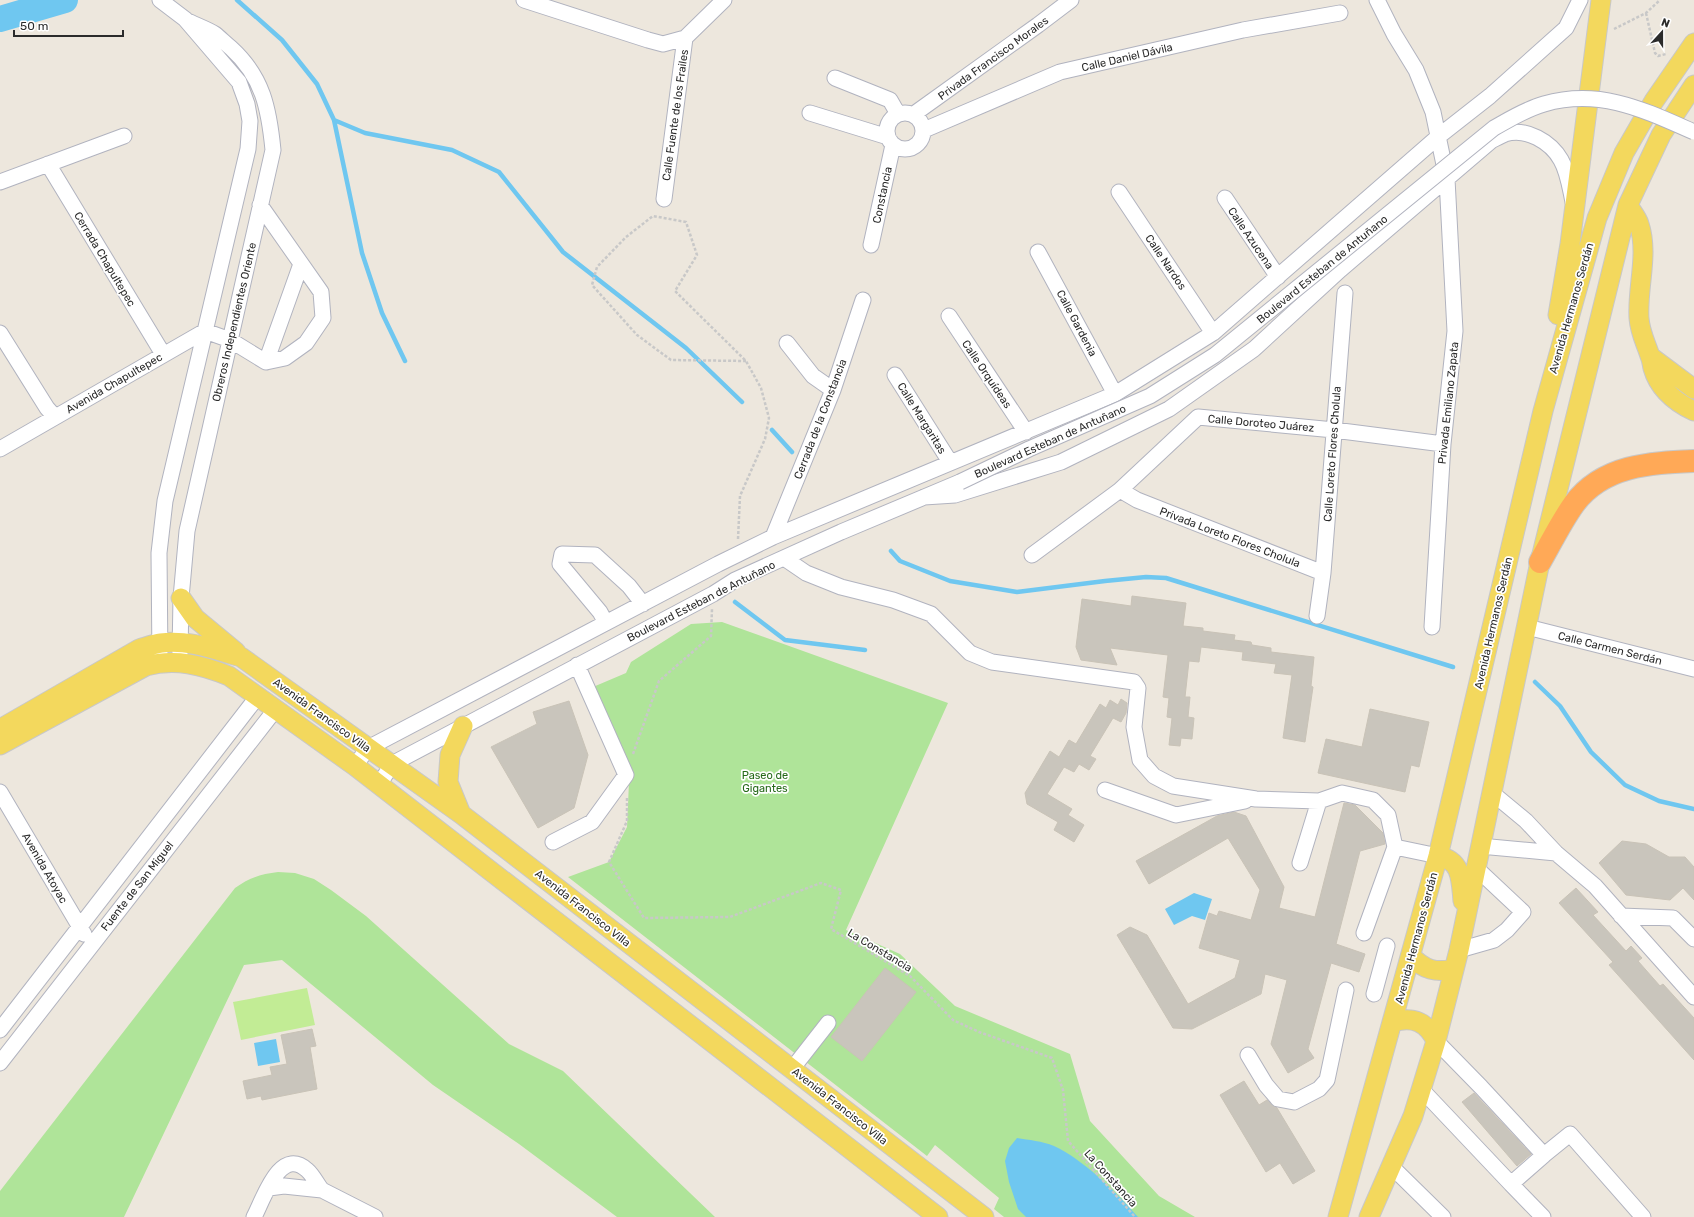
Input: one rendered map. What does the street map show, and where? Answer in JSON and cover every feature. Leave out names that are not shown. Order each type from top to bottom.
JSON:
[{"type":"highway","points":[[1540,562],[1563,520],[1575,502],[1600,481],[1633,467],[1653,463],[1694,461]]},
{"type":"main road","points":[[1543,411],[1543,393],[1575,208],[1601,0]]},
{"type":"main road","name":"Avenida Hermanos Serdán","points":[[1338,1217],[1438,856],[1543,411],[1597,218],[1624,153],[1654,102],[1691,46]]},
{"type":"main road","points":[[1370,1217],[1422,1090],[1436,1042],[1459,950],[1540,562],[1628,205],[1661,135],[1694,84]]},
{"type":"main road","points":[[1628,205],[1639,223],[1642,238],[1643,255],[1639,318],[1641,332],[1651,357],[1653,369],[1663,389],[1684,406],[1694,411]]},
{"type":"main road","points":[[1651,357],[1694,389]]},
{"type":"main road","points":[[181,598],[195,618],[241,657]]},
{"type":"main road","points":[[0,729],[139,649],[160,643]]},
{"type":"main road","name":"Avenida Francisco Villa","points":[[160,643],[181,643],[208,647],[241,657],[461,814],[984,1217]]},
{"type":"main road","points":[[0,745],[146,666],[160,662]]},
{"type":"main road","name":"Avenida Francisco Villa","points":[[160,662],[180,662],[206,666],[229,676],[258,696],[275,710],[355,766],[938,1217]]},
{"type":"main road","points":[[461,814],[448,782],[450,754],[463,726]]},
{"type":"main road","points":[[1438,856],[1450,859],[1457,868],[1462,887],[1464,922]]},
{"type":"main road","points":[[1411,956],[1420,965],[1430,970],[1442,972],[1454,969]]},
{"type":"main road","points":[[1393,1022],[1404,1019],[1419,1022],[1432,1032],[1436,1042]]},
{"type":"street","name":"Obreros Independientes Oriente","points":[[160,0],[185,19],[215,34],[236,53],[254,74],[263,93],[270,119],[273,150],[187,531],[181,598],[180,662]]},
{"type":"street","points":[[524,0],[663,44],[685,38]]},
{"type":"street","name":"Calle Fuente de los Frailes","points":[[664,199],[685,38],[724,0]]},
{"type":"street","name":"Privada Francisco Morales","points":[[914,114],[1071,0]]},
{"type":"street","name":"Privada Emiliano Zapata","points":[[1377,0],[1416,70],[1433,112],[1447,179],[1455,331],[1443,444],[1432,627]]},
{"type":"street","name":"Boulevard Esteban de Antuñano","points":[[355,766],[368,748],[718,564],[773,538],[950,462],[1026,432],[1115,394],[1213,333],[1439,136],[1490,96],[1566,28],[1580,0]]},
{"type":"street","name":"Calle Daniel Dávila","points":[[924,130],[1060,72],[1244,30],[1340,13]]},
{"type":"street","name":"Obreros Independientes Oriente","points":[[160,662],[159,553],[165,501],[248,149],[250,121],[247,104],[238,82],[185,19]]},
{"type":"street","points":[[835,78],[890,100],[898,114]]},
{"type":"street","name":"Boulevard Esteban de Antuñano","points":[[392,764],[713,594],[734,580],[960,482],[1029,449],[1150,396],[1215,355],[1494,128],[1519,114],[1543,104],[1563,100],[1580,98],[1606,100],[1639,107],[1694,132]]},
{"type":"street","points":[[810,113],[890,141],[906,149],[913,148],[919,143],[924,130],[922,124],[914,114],[906,112],[898,114],[890,119],[887,128],[890,141]]},
{"type":"street","points":[[924,497],[955,495],[1061,462],[1169,409],[1254,348],[1340,270],[1491,142],[1505,134],[1523,133],[1541,140],[1556,152],[1565,168],[1575,208]]},
{"type":"street","points":[[0,182],[124,136]]},
{"type":"street","name":"Constancia","points":[[871,245],[890,141]]},
{"type":"street","name":"Cerrada Chapultepec","points":[[48,164],[163,354]]},
{"type":"street","name":"Calle Nardos","points":[[1119,192],[1213,333]]},
{"type":"street","name":"Calle Azucena","points":[[1225,198],[1278,277]]},
{"type":"street","points":[[205,331],[230,340],[266,362],[286,358],[306,343],[323,318],[321,292],[260,205]]},
{"type":"street","name":"Calle Gardenia","points":[[1038,252],[1115,394]]},
{"type":"street","points":[[266,362],[301,264]]},
{"type":"street","name":"Calle Loreto Flores Cholula","points":[[1317,616],[1323,573],[1345,293]]},
{"type":"street","name":"Cerrada de la Constancia","points":[[773,538],[833,390],[863,300]]},
{"type":"street","name":"Calle Orquídeas","points":[[949,316],[1026,432]]},
{"type":"street","name":"Avenida Chapultepec","points":[[0,449],[205,331]]},
{"type":"street","points":[[0,333],[47,408],[55,417]]},
{"type":"street","points":[[787,343],[813,376],[833,390]]},
{"type":"street","name":"Calle Margaritas","points":[[895,375],[950,462]]},
{"type":"street","name":"Calle Doroteo Juárez","points":[[1120,490],[1198,417],[1334,430],[1443,444]]},
{"type":"street","points":[[1032,555],[1120,490]]},
{"type":"street","name":"Privada Loreto Flores Cholula","points":[[1120,490],[1137,500],[1323,573]]},
{"type":"street","points":[[606,623],[600,612],[560,564],[562,554],[595,555],[629,586],[643,604]]},
{"type":"street","points":[[784,558],[806,573],[841,587],[893,600],[931,614],[970,653],[992,662],[1134,682],[1138,688],[1134,727],[1140,760],[1154,776],[1174,786],[1256,799],[1319,801],[1342,793],[1373,800],[1388,815],[1395,847],[1364,933]]},
{"type":"street","name":"Calle Carmen Serdán","points":[[1527,627],[1694,669]]},
{"type":"street","points":[[553,842],[592,822],[626,775],[577,665]]},
{"type":"street","name":"Fuente de San Miguel","points":[[0,1030],[258,696]]},
{"type":"street","name":"Fuente de San Miguel","points":[[0,1062],[275,710]]},
{"type":"street","points":[[379,785],[392,764]]},
{"type":"street","points":[[1105,790],[1176,815],[1256,799]]},
{"type":"street","name":"Avenida Atoyac","points":[[0,792],[91,945]]},
{"type":"street","points":[[1491,792],[1526,821],[1556,853],[1594,886],[1694,997]]},
{"type":"street","points":[[1300,863],[1319,801]]},
{"type":"street","points":[[1480,846],[1556,853]]},
{"type":"street","points":[[1395,847],[1438,856]]},
{"type":"street","points":[[1459,950],[1494,940],[1507,930],[1523,912],[1475,868]]},
{"type":"street","points":[[1621,916],[1673,918],[1694,939]]},
{"type":"street","points":[[1374,994],[1387,946]]},
{"type":"street","points":[[1248,1055],[1266,1085],[1278,1099],[1294,1102],[1319,1089],[1327,1080],[1346,990]]},
{"type":"street","points":[[792,1069],[828,1023]]},
{"type":"street","points":[[1436,1042],[1481,1087],[1544,1155]]},
{"type":"street","points":[[1422,1090],[1542,1217]]},
{"type":"street","points":[[1511,1184],[1570,1134],[1643,1217]]},
{"type":"street","points":[[254,1217],[278,1170],[288,1163],[297,1163],[307,1170],[322,1190]]},
{"type":"street","points":[[1391,1166],[1443,1217]]},
{"type":"street","points":[[269,1188],[284,1186],[322,1190],[375,1217]]},
{"type":"path","points":[[1646,13],[1655,53],[1658,56],[1691,46]]},
{"type":"path","points":[[738,555],[740,496],[765,439],[769,418],[761,388],[746,361],[675,291],[697,255],[686,222],[653,216],[626,237],[597,266],[592,285],[637,335],[671,360],[746,361]]},
{"type":"path","points":[[626,775],[659,681],[711,636],[713,594]]},
{"type":"path","name":"La Constancia","points":[[626,775],[627,821],[609,862],[644,918],[730,917],[821,883],[841,890],[831,930],[910,976],[953,1020],[979,1032],[1052,1058],[1063,1090],[1068,1141],[1135,1217]]},
{"type":"green space","name":"Paseo de Gigantes","points":[[722,622],[948,703],[846,930],[900,954],[955,1006],[1070,1054],[1090,1121],[1159,1196],[1195,1217],[1004,1217],[994,1209],[999,1198],[935,1145],[927,1156],[568,877],[609,862],[627,827],[629,782],[593,687],[626,673],[631,662],[691,624]]},
{"type":"green space","points":[[278,872],[295,873],[314,879],[331,890],[366,916],[509,1044],[563,1071],[715,1217],[617,1217],[519,1144],[433,1085],[282,960],[244,965],[124,1217],[0,1217],[0,1191],[235,888],[255,877]]},
{"type":"green space","points":[[307,988],[315,1025],[241,1040],[233,1002]]},
{"type":"water","points":[[1194,893],[1212,899],[1205,920],[1192,916],[1174,925],[1165,909]]},
{"type":"water","points":[[276,1039],[280,1062],[258,1066],[254,1043]]},
{"type":"water","points":[[1017,1138],[1054,1146],[1077,1159],[1099,1177],[1138,1217],[1026,1217],[1018,1209],[1009,1182],[1005,1161],[1009,1148]]},
{"type":"building","points":[[1132,596],[1186,603],[1183,626],[1203,628],[1203,631],[1235,635],[1234,640],[1251,642],[1252,645],[1271,648],[1271,652],[1314,657],[1311,686],[1313,687],[1305,742],[1283,738],[1292,675],[1274,673],[1276,664],[1242,660],[1243,652],[1201,647],[1199,662],[1189,661],[1185,697],[1190,697],[1188,717],[1194,718],[1192,739],[1181,738],[1180,746],[1169,745],[1172,718],[1167,717],[1169,698],[1163,697],[1168,655],[1110,648],[1117,665],[1081,660],[1076,647],[1082,599],[1131,606]]},
{"type":"building","points":[[1121,699],[1127,703],[1126,713],[1121,722],[1113,718],[1090,756],[1096,759],[1089,770],[1079,764],[1074,772],[1064,767],[1047,794],[1072,809],[1068,815],[1084,825],[1074,842],[1054,830],[1058,822],[1027,804],[1025,793],[1050,751],[1059,757],[1069,740],[1076,744],[1100,704],[1106,708],[1110,700],[1118,705]]},
{"type":"building","points":[[569,701],[588,755],[574,808],[538,828],[491,747],[537,724],[533,712]]},
{"type":"building","points":[[1370,709],[1429,722],[1419,767],[1411,765],[1405,792],[1318,773],[1326,739],[1362,747]]},
{"type":"building","points":[[1344,803],[1355,805],[1383,833],[1385,844],[1360,851],[1336,944],[1365,954],[1359,972],[1331,963],[1308,1049],[1314,1058],[1288,1073],[1271,1044],[1287,980],[1265,974],[1261,994],[1192,1029],[1173,1028],[1117,935],[1130,927],[1147,935],[1188,1004],[1235,978],[1240,960],[1199,948],[1209,913],[1217,916],[1219,911],[1251,920],[1260,890],[1228,838],[1149,884],[1136,861],[1217,816],[1234,812],[1246,816],[1284,887],[1279,908],[1315,917]]},
{"type":"building","points":[[1622,841],[1646,844],[1669,857],[1685,857],[1694,867],[1694,900],[1683,888],[1670,900],[1626,895],[1599,863]]},
{"type":"building","points":[[1576,888],[1598,912],[1593,915],[1626,951],[1631,946],[1642,958],[1638,961],[1660,986],[1663,984],[1694,1018],[1694,1060],[1609,965],[1613,962],[1559,903]]},
{"type":"building","points":[[885,968],[916,992],[862,1061],[831,1037]]},
{"type":"building","points":[[312,1029],[316,1046],[310,1047],[317,1089],[262,1100],[261,1096],[247,1099],[243,1081],[272,1075],[270,1067],[287,1064],[281,1035]]},
{"type":"building","points":[[1244,1081],[1259,1105],[1267,1100],[1277,1108],[1315,1171],[1293,1184],[1280,1163],[1266,1172],[1220,1095]]},
{"type":"building","points":[[1474,1093],[1531,1154],[1517,1166],[1462,1102]]},
{"type":"waterway","points":[[0,19],[65,0]]},
{"type":"waterway","points":[[237,0],[282,40],[317,84],[334,120],[365,133],[452,150],[499,172],[563,252],[686,348],[742,402]]},
{"type":"waterway","points":[[334,120],[362,253],[382,313],[405,361]]},
{"type":"waterway","points":[[772,430],[792,452]]},
{"type":"waterway","points":[[891,551],[900,561],[950,581],[1017,592],[1146,577],[1166,578],[1453,667]]},
{"type":"waterway","points":[[735,602],[785,640],[865,650]]},
{"type":"waterway","points":[[1535,682],[1560,706],[1591,752],[1625,785],[1659,801],[1694,809]]}]
